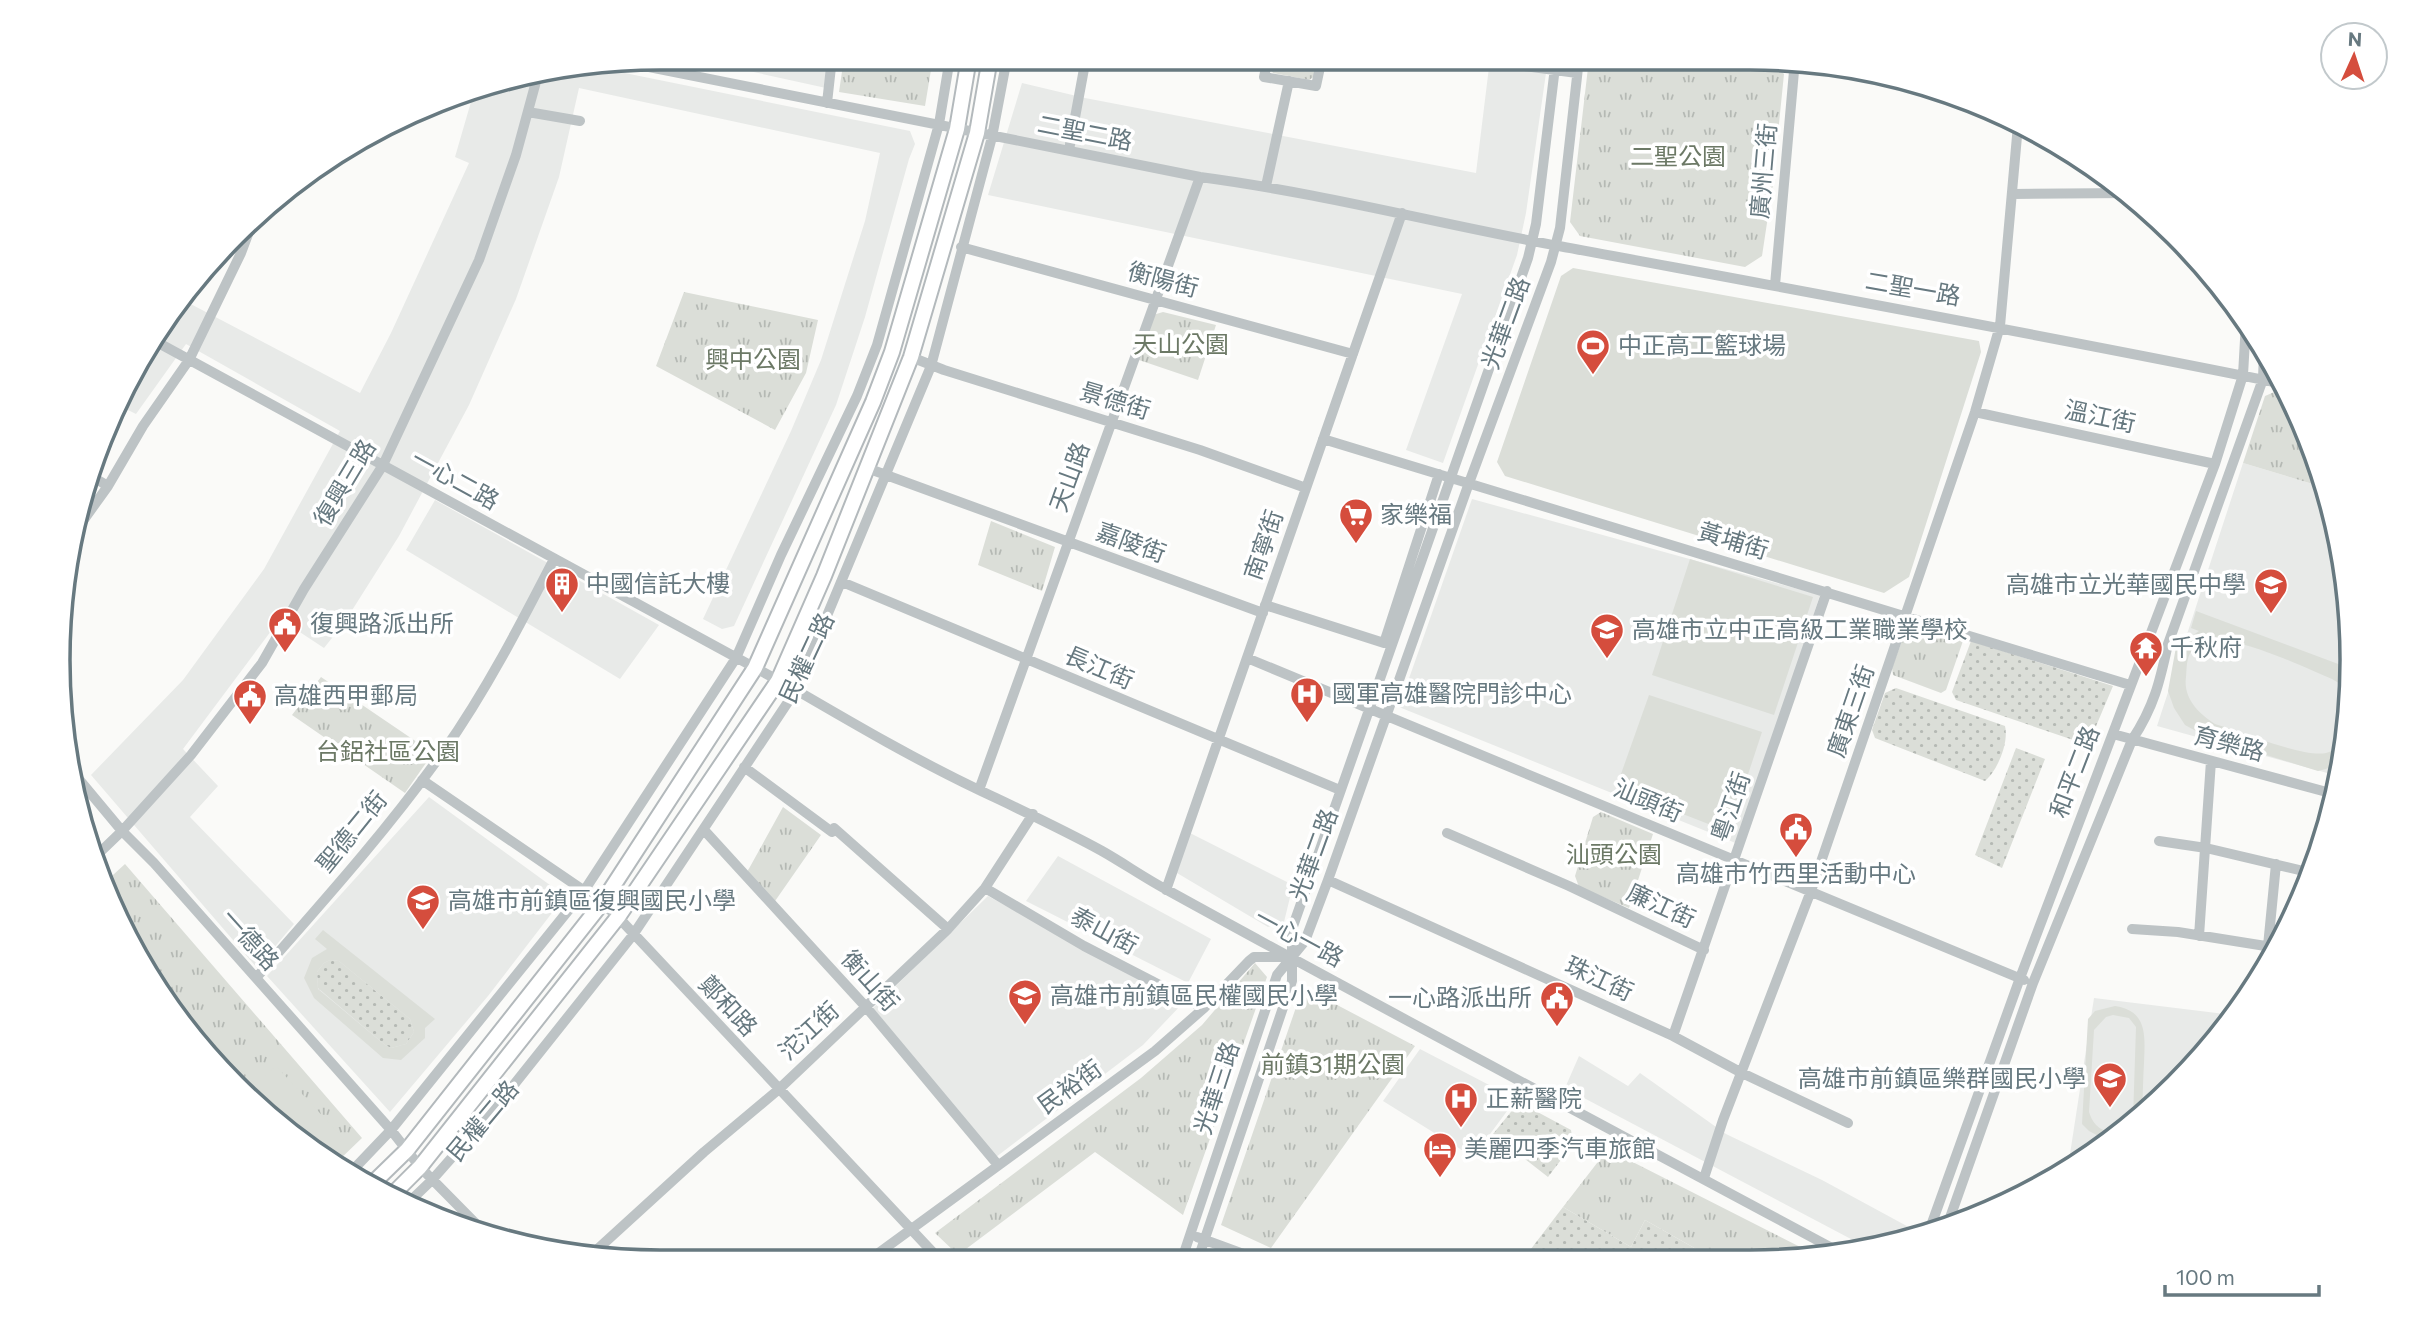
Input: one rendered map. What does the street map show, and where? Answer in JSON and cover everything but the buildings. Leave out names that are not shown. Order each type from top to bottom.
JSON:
[{"type":"main road","name":"民權二路","points":[[378,1178],[407,1150],[602,903],[755,668],[873,402],[892,352],[957,129],[968,70]]},
{"type":"main road","name":"民權二路","points":[[398,1188],[420,1167],[618,917],[778,681],[824,576],[911,357],[977,133],[988,70]]},
{"type":"street","name":"二聖二路","points":[[664,70],[939,124],[992,137],[1200,177],[1266,186],[1533,240]]},
{"type":"street","points":[[827,103],[831,70]]},
{"type":"street","points":[[357,1166],[391,1130],[584,891],[736,658],[781,555],[857,396],[877,345],[939,124],[948,70]]},
{"type":"street","name":"民權二路","points":[[415,1196],[502,1101],[633,935],[796,690],[931,366],[992,137],[1005,70]]},
{"type":"street","points":[[1069,150],[1084,70]]},
{"type":"street","points":[[1265,70],[1264,77],[1316,86],[1319,70]]},
{"type":"street","name":"光華二路","points":[[1292,957],[1292,929],[1366,707],[1412,585],[1444,475],[1533,240],[1555,70]]},
{"type":"street","points":[[1570,70],[1577,73]]},
{"type":"street","name":"光華二路","points":[[1292,957],[1305,941],[1328,880],[1556,246],[1577,70]]},
{"type":"street","name":"廣州三街","points":[[1775,285],[1794,72]]},
{"type":"street","points":[[1266,186],[1289,81]]},
{"type":"street","name":"復興三路","points":[[101,851],[191,755],[262,663],[304,589],[383,465],[479,260],[516,155],[536,83]]},
{"type":"street","points":[[528,112],[580,121]]},
{"type":"street","name":"廣東三街","points":[[1704,1178],[1723,1120],[1811,891],[1975,412],[2000,327],[2017,134]]},
{"type":"street","name":"天山路","points":[[979,790],[1200,177]]},
{"type":"street","points":[[2013,194],[2110,193]]},
{"type":"street","name":"南寧街","points":[[1166,890],[1402,213]]},
{"type":"street","name":"二聖一路","points":[[1533,240],[2000,327],[2270,381]]},
{"type":"street","points":[[89,513],[108,486],[143,426],[190,360],[245,241]]},
{"type":"street","name":"衡陽街","points":[[961,247],[1353,354]]},
{"type":"street","name":"和平二路","points":[[1933,1221],[2130,685],[2192,531],[2243,375],[2245,339]]},
{"type":"street","name":"一心二路","points":[[161,345],[736,658]]},
{"type":"street","name":"景德街","points":[[911,357],[931,366],[1200,450],[1306,488]]},
{"type":"street","name":"和平二路","points":[[1951,1215],[2033,984],[2132,740],[2153,705],[2168,644],[2263,380],[2263,369]]},
{"type":"street","name":"溫江街","points":[[1975,412],[2215,464]]},
{"type":"street","name":"黃埔街","points":[[1323,439],[2130,685]]},
{"type":"street","name":"嘉陵街","points":[[867,468],[1068,542],[1264,609],[1384,643]]},
{"type":"street","points":[[1366,707],[1384,643],[1444,475]]},
{"type":"street","points":[[98,480],[108,486]]},
{"type":"street","points":[[2192,531],[2208,536]]},
{"type":"street","name":"聖德二街","points":[[256,978],[338,884],[443,751],[495,672],[554,559]]},
{"type":"street","name":"長江街","points":[[842,582],[1340,790]]},
{"type":"street","points":[[1412,585],[1430,591]]},
{"type":"street","name":"粵江街","points":[[1673,1036],[1827,591]]},
{"type":"street","name":"一心一路","points":[[736,658],[887,743],[1106,853],[1166,890],[1504,1074],[1827,1245]]},
{"type":"street","name":"汕頭街","points":[[1247,658],[2033,984]]},
{"type":"street","name":"育樂路","points":[[2113,734],[2325,792]]},
{"type":"street","points":[[2199,936],[2211,761]]},
{"type":"street","points":[[744,767],[833,830],[948,929]]},
{"type":"street","name":"鄭和路","points":[[422,780],[602,903],[618,917],[931,1250]]},
{"type":"street","name":"一德路","points":[[83,784],[391,1130],[420,1167],[471,1219]]},
{"type":"street","name":"沱江街","points":[[600,1247],[704,1152],[778,1090],[948,929],[985,888],[1033,814]]},
{"type":"street","name":"衡山街","points":[[704,830],[866,1007],[998,1166]]},
{"type":"street","name":"廉江街","points":[[1447,833],[1569,886],[1704,950]]},
{"type":"street","points":[[2159,841],[2206,848],[2301,870]]},
{"type":"street","points":[[2274,931],[2276,864]]},
{"type":"street","name":"珠江街","points":[[1328,880],[1673,1036],[1742,1073],[1848,1122]]},
{"type":"street","name":"泰山街","points":[[985,888],[1084,946],[1204,1008]]},
{"type":"street","points":[[2132,929],[2266,946]]},
{"type":"street","name":"民裕街","points":[[883,1250],[1155,1051],[1204,1008],[1252,959],[1292,957]]},
{"type":"street","name":"光華三路","points":[[1185,1250],[1277,975],[1292,957]]},
{"type":"street","name":"光華三路","points":[[1201,1250],[1292,981],[1292,957]]},
{"type":"street","points":[[1190,1235],[1232,1250]]},
{"type":"shaded area","points":[[744,70],[828,70],[826,88]]},
{"type":"shaded area","points":[[1489,70],[1546,70],[1526,213],[1517,255],[1443,463],[1406,450],[1462,294],[988,195],[1022,83],[1085,98],[1476,173]]},
{"type":"shaded area","points":[[617,71],[910,131],[915,144],[865,317],[836,405],[734,626],[722,629],[703,619],[791,431],[821,360],[865,221],[880,153],[579,88],[559,177],[516,299],[469,405],[399,536],[344,623],[324,648],[280,619],[183,749],[218,786],[190,817],[294,924],[257,968],[91,775],[183,680],[264,569],[340,431],[186,344],[136,414],[126,409],[149,365],[190,304],[360,393],[391,333],[469,163],[455,157],[471,101],[545,81]]},
{"type":"shaded area","name":"高雄市立光華國民中學","points":[[2243,463],[2313,484],[2329,545],[2339,621],[2339,699],[2329,774],[2157,726]]},
{"type":"shaded area","name":"高雄市立中正高級工業職業學校","points":[[1472,499],[1820,595],[1738,844],[1399,707]]},
{"type":"shaded area","points":[[435,500],[659,625],[620,679],[406,550]]},
{"type":"shaded area","name":"高雄市前鎮區復興國民小學","points":[[429,797],[565,896],[488,996],[390,1112],[267,976]]},
{"type":"shaded area","points":[[1190,833],[1293,885],[1284,922],[1268,927],[1177,873]]},
{"type":"shaded area","points":[[1058,856],[1211,939],[1188,983],[1026,901]]},
{"type":"shaded area","name":"高雄市前鎮區民權國民小學","points":[[988,896],[1183,1003],[1143,1045],[996,1157],[873,1008]]},
{"type":"shaded area","name":"高雄市前鎮區樂群國民小學","points":[[2094,998],[2222,1014],[2194,1049],[2139,1104],[2070,1156]]},
{"type":"shaded area","name":"正薪醫院","points":[[1420,1049],[1516,1099],[1473,1157],[1383,1101]]},
{"type":"shaded area","points":[[1579,1056],[1628,1086],[1640,1073],[1726,1134],[1822,1180],[1910,1228],[1854,1241],[1565,1088]]},
{"type":"green space","points":[[842,70],[931,70],[925,106],[839,92]]},
{"type":"green space","points":[[1271,70],[1316,70],[1315,76],[1309,80],[1273,73]]},
{"type":"green space","name":"二聖公園","points":[[1588,70],[1750,70],[1781,71],[1784,74],[1773,183],[1762,256],[1745,267],[1580,236],[1570,222]]},
{"type":"green space","points":[[1573,268],[1979,341],[1981,352],[1909,577],[1884,593],[1505,476],[1497,462],[1561,276]]},
{"type":"green space","name":"興中公園","points":[[684,292],[818,320],[806,373],[775,430],[656,366]]},
{"type":"green space","name":"天山公園","points":[[1163,312],[1216,325],[1198,380],[1139,360],[1153,315]]},
{"type":"green space","points":[[2275,392],[2295,434],[2313,484],[2243,463],[2265,396]]},
{"type":"green space","points":[[991,521],[1055,547],[1042,591],[978,565]]},
{"type":"green space","points":[[1690,559],[1813,597],[1774,715],[1652,675]]},
{"type":"green space","points":[[2196,611],[2340,665],[2339,683],[2262,650],[2242,644],[2207,641],[2192,650],[2187,665],[2186,685],[2189,698],[2203,715],[2215,724],[2303,752],[2326,753],[2333,749],[2330,768],[2318,771],[2205,736],[2185,725],[2174,708],[2168,691],[2176,647],[2199,631],[2191,628]]},
{"type":"green space","points":[[1912,621],[1964,638],[1946,690],[1941,693],[1893,675],[1892,668],[1908,624]]},
{"type":"green space","points":[[1971,641],[2113,686],[2088,745],[1956,700],[1952,692]]},
{"type":"green space","name":"台鋁社區公園","points":[[321,677],[433,753],[405,793],[292,715]]},
{"type":"green space","points":[[1896,688],[2005,726],[2001,755],[1990,776],[1985,781],[1875,738],[1872,730],[1885,693]]},
{"type":"green space","points":[[1649,695],[1762,732],[1729,832],[1616,788]]},
{"type":"green space","points":[[2016,748],[2045,759],[2002,868],[1975,855]]},
{"type":"green space","points":[[783,807],[821,835],[773,904],[746,874]]},
{"type":"green space","name":"汕頭公園","points":[[1601,812],[1653,834],[1629,908],[1579,887],[1575,876],[1593,817]]},
{"type":"green space","points":[[125,864],[362,1138],[342,1157],[271,1104],[216,1049],[169,988],[131,921],[111,877]]},
{"type":"green space","points":[[323,930],[435,1019],[425,1028],[425,1038],[401,1060],[383,1058],[314,998],[304,978],[312,958],[327,949],[315,939]],"holes":[[[330,960],[339,961],[410,1019],[414,1032],[406,1044],[391,1048],[385,1045],[318,989],[317,972],[324,963]]]},
{"type":"green space","points":[[330,960],[339,961],[410,1019],[414,1032],[406,1044],[391,1048],[385,1045],[318,988],[317,972]]},
{"type":"green space","points":[[1255,963],[1267,977],[1183,1215],[1095,1152],[965,1250],[953,1250],[935,1233],[1141,1078],[1202,1025]]},
{"type":"green space","name":"前鎮31期公園","points":[[1303,987],[1415,1046],[1271,1248],[1221,1225]]},
{"type":"green space","points":[[2115,1006],[2134,1013],[2142,1026],[2145,1043],[2142,1101],[2133,1109],[2136,1027],[2129,1018],[2113,1015],[2106,1017],[2094,1030],[2089,1112],[2099,1128],[2106,1130],[2098,1136],[2082,1124],[2088,1019],[2095,1011]]},
{"type":"green space","points":[[276,1066],[344,1139],[331,1150],[253,1087]]},
{"type":"green space","points":[[1519,1102],[1571,1130],[1573,1144],[1548,1177],[1493,1134]]},
{"type":"green space","points":[[1615,1153],[1802,1248],[1698,1250],[1645,1220],[1631,1247],[1563,1207],[1604,1154]]},
{"type":"green space","points":[[1563,1207],[1631,1247],[1645,1220],[1698,1250],[1530,1250]]},
{"type":"place","name":"中正高工籃球場","points":[[1593,376]]},
{"type":"place","name":"家樂福","points":[[1356,545]]},
{"type":"place","name":"中國信託大樓","points":[[562,614]]},
{"type":"place","name":"高雄市立光華國民中學","points":[[2271,615]]},
{"type":"place","name":"復興路派出所","points":[[285,654]]},
{"type":"place","name":"高雄市立中正高級工業職業學校","points":[[1607,660]]},
{"type":"place","name":"千秋府","points":[[2146,678]]},
{"type":"place","name":"國軍高雄醫院門診中心","points":[[1307,724]]},
{"type":"place","name":"高雄西甲郵局","points":[[250,726]]},
{"type":"place","name":"高雄市竹西里活動中心","points":[[1796,859]]},
{"type":"place","name":"高雄市前鎮區復興國民小學","points":[[423,931]]},
{"type":"place","name":"高雄市前鎮區民權國民小學","points":[[1025,1026]]},
{"type":"place","name":"一心路派出所","points":[[1557,1028]]},
{"type":"place","name":"高雄市前鎮區樂群國民小學","points":[[2110,1109]]},
{"type":"place","name":"正薪醫院","points":[[1461,1129]]},
{"type":"place","name":"美麗四季汽車旅館","points":[[1440,1179]]}]
